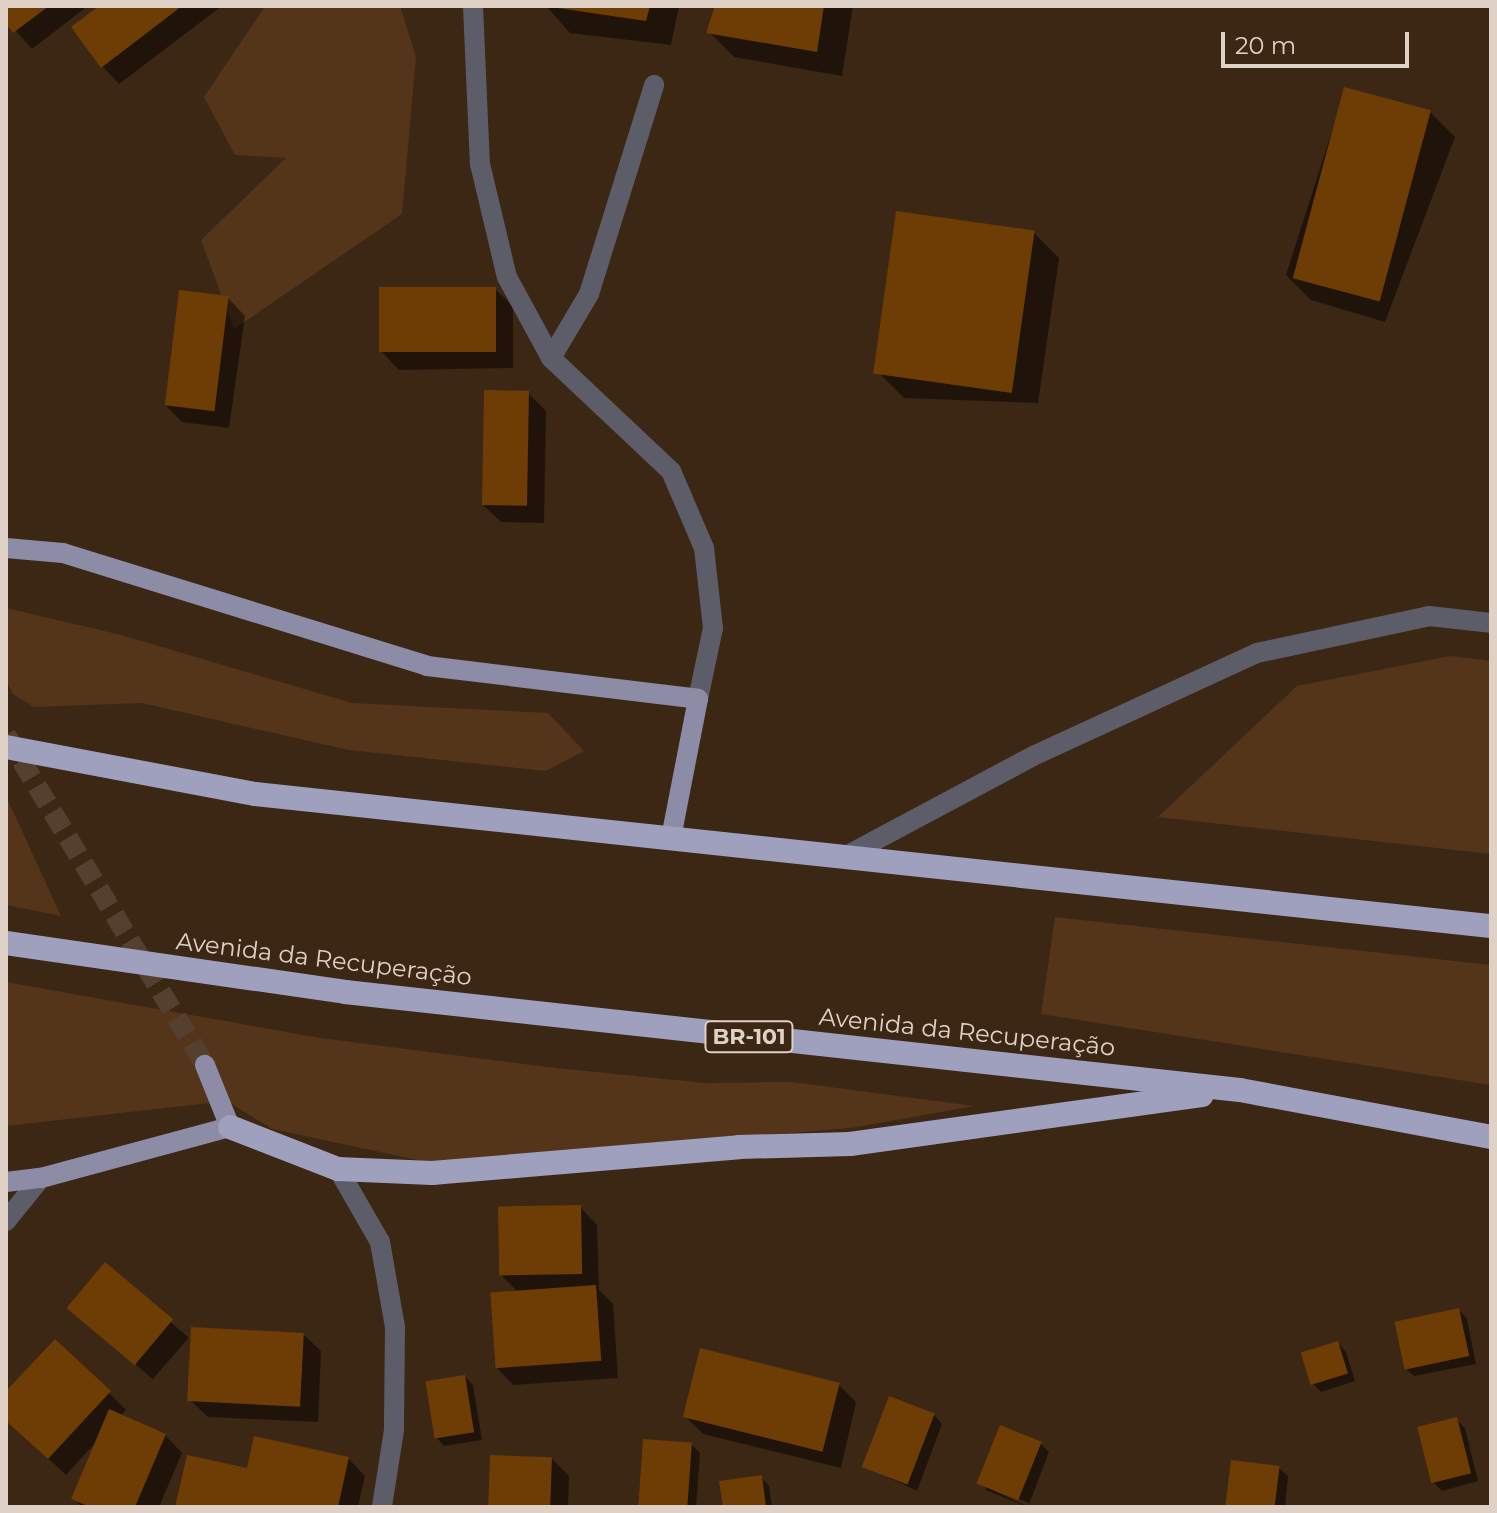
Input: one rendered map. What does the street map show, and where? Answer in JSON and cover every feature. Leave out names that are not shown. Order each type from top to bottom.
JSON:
[{"type":"highway","points":[[6,747],[255,794],[1491,926]]},
{"type":"highway","name":"Avenida da Recuperação","points":[[6,943],[345,992],[1240,1090],[1491,1137]]},
{"type":"highway","points":[[230,1127],[338,1169],[432,1173],[739,1147],[850,1144],[1240,1090]]},
{"type":"main road","points":[[6,548],[63,553],[427,666],[698,699],[671,838]]},
{"type":"main road","points":[[6,1182],[41,1178],[230,1127],[205,1065]]},
{"type":"street","points":[[473,6],[480,164],[507,277],[551,358],[671,471],[704,548],[713,628],[698,699]]},
{"type":"street","points":[[551,358],[589,294],[654,85]]},
{"type":"street","points":[[844,857],[1033,756],[1257,653],[1429,616],[1491,623]]},
{"type":"street","points":[[338,1169],[380,1242],[395,1327],[394,1430],[382,1507]]},
{"type":"street","points":[[6,1221],[41,1178]]},
{"type":"shaded area","points":[[265,6],[400,6],[416,57],[402,214],[234,329],[201,240],[286,158],[235,155],[204,97]]},
{"type":"shaded area","points":[[6,608],[121,635],[352,703],[548,713],[584,751],[546,771],[349,750],[142,703],[34,707],[13,694],[6,681]]},
{"type":"shaded area","points":[[1450,656],[1491,661],[1491,854],[1158,817],[1297,686]]},
{"type":"shaded area","points":[[6,796],[61,916],[6,905]]},
{"type":"shaded area","points":[[1055,917],[1491,965],[1491,1085],[1041,1014]]},
{"type":"shaded area","points":[[6,982],[320,1038],[547,1067],[705,1083],[792,1082],[974,1106],[851,1128],[432,1163],[272,1129],[227,1101],[6,1126]]},
{"type":"building","points":[[6,6],[49,6],[13,33],[6,24]]},
{"type":"building","points":[[99,6],[182,6],[101,68],[71,27]]},
{"type":"building","points":[[544,6],[650,6],[646,21]]},
{"type":"building","points":[[715,6],[824,6],[817,52],[706,33]]},
{"type":"building","points":[[1344,87],[1431,110],[1380,302],[1293,278]]},
{"type":"building","points":[[896,211],[1035,230],[1012,393],[873,373]]},
{"type":"building","points":[[379,287],[496,287],[496,352],[379,352]]},
{"type":"building","points":[[179,290],[229,296],[214,411],[165,405]]},
{"type":"building","points":[[484,390],[529,391],[527,506],[482,505]]},
{"type":"building","points":[[581,1205],[582,1274],[499,1275],[498,1206]]},
{"type":"building","points":[[105,1262],[173,1319],[135,1365],[66,1308]]},
{"type":"building","points":[[596,1285],[601,1361],[496,1368],[490,1292]]},
{"type":"building","points":[[1459,1308],[1469,1356],[1405,1370],[1394,1322]]},
{"type":"building","points":[[191,1327],[304,1333],[300,1407],[187,1401]]},
{"type":"building","points":[[55,1339],[111,1391],[48,1459],[6,1421],[6,1391]]},
{"type":"building","points":[[1338,1341],[1348,1374],[1311,1385],[1301,1352]]},
{"type":"building","points":[[700,1348],[840,1383],[823,1452],[683,1417]]},
{"type":"building","points":[[465,1375],[474,1432],[435,1439],[425,1381]]},
{"type":"building","points":[[889,1396],[935,1414],[908,1485],[862,1467]]},
{"type":"building","points":[[109,1409],[166,1434],[135,1507],[90,1507],[71,1499]]},
{"type":"building","points":[[1457,1417],[1471,1473],[1431,1483],[1417,1427]]},
{"type":"building","points":[[1000,1425],[1042,1442],[1018,1500],[976,1483]]},
{"type":"building","points":[[254,1436],[349,1457],[338,1507],[175,1507],[187,1455],[247,1468]]},
{"type":"building","points":[[643,1439],[692,1442],[687,1507],[638,1506]]},
{"type":"building","points":[[490,1455],[552,1457],[550,1507],[488,1507]]},
{"type":"building","points":[[1231,1460],[1280,1466],[1275,1507],[1225,1507]]},
{"type":"building","points":[[762,1475],[766,1507],[723,1507],[719,1481]]},
{"type":"tunnel","points":[[6,735],[205,1065]]}]
